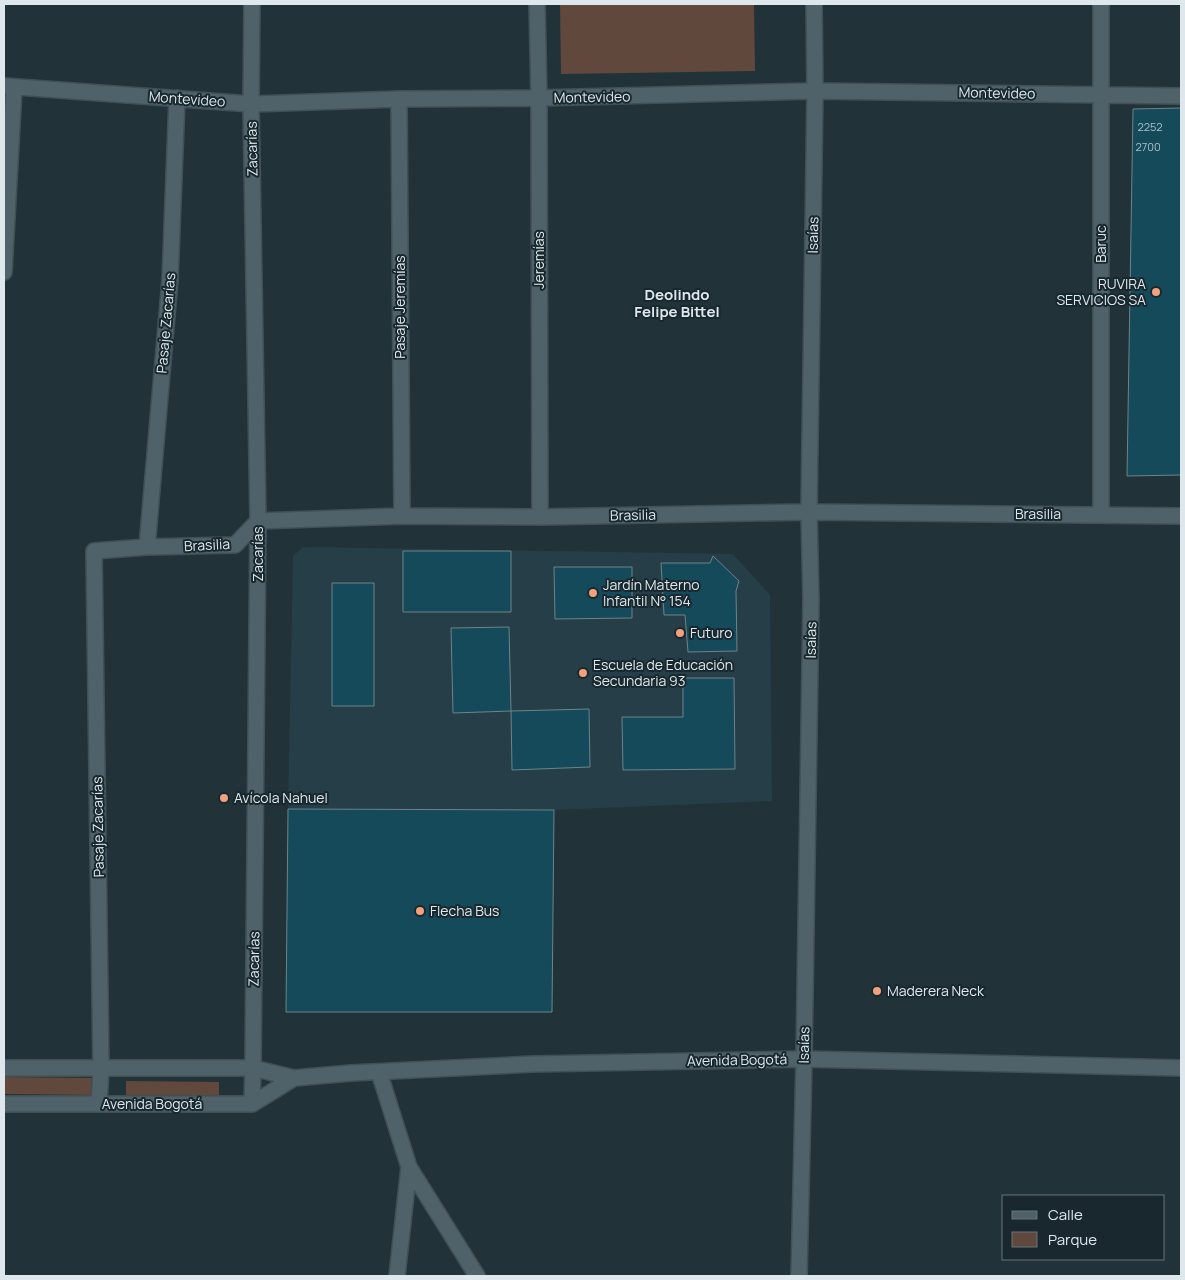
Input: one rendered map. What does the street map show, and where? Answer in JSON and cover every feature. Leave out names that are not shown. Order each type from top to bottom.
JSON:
[{"type":"street","name":"Zacarías","points":[[252,4],[251,104],[258,521],[252,1104]]},
{"type":"street","name":"Jeremías","points":[[537,4],[540,517]]},
{"type":"street","name":"Isaías","points":[[799,1276],[812,600],[809,512],[815,91],[814,4]]},
{"type":"street","name":"Baruc","points":[[1101,4],[1101,514]]},
{"type":"street","name":"Montevideo","points":[[9,87],[251,104],[399,99],[539,98],[815,91],[1181,96]]},
{"type":"street","points":[[4,272],[9,87]]},
{"type":"street","name":"Pasaje Zacarías","points":[[147,547],[170,280],[177,98]]},
{"type":"street","name":"Pasaje Jeremías","points":[[399,99],[402,516]]},
{"type":"street","name":"Brasilia","points":[[94,551],[147,547],[235,545],[258,521],[402,516],[540,517],[809,512],[1181,516]]},
{"type":"street","name":"Pasaje Zacarías","points":[[94,551],[101,1068],[99,1104]]},
{"type":"street","name":"Avenida Bogotá","points":[[4,1068],[253,1068],[294,1078],[533,1064],[804,1059],[1181,1068]]},
{"type":"street","points":[[379,1072],[409,1167],[477,1276]]},
{"type":"street","name":"Avenida Bogotá","points":[[4,1104],[252,1104],[294,1078]]},
{"type":"street","points":[[397,1276],[409,1167]]},
{"type":"shaded area","points":[[303,547],[733,554],[770,595],[772,801],[554,810],[288,809],[293,556]]},
{"type":"green space","points":[[560,4],[754,4],[755,71],[561,74]]},
{"type":"green space","points":[[4,1077],[93,1078],[93,1095],[4,1094]]},
{"type":"green space","points":[[126,1081],[219,1082],[219,1099],[126,1098]]},
{"type":"building","name":"RUVIRA SERVICIOS SA","points":[[1181,108],[1181,475],[1127,476],[1133,109]]},
{"type":"building","points":[[403,551],[511,551],[511,612],[403,612]]},
{"type":"building","points":[[713,556],[739,581],[736,591],[737,651],[688,652],[685,615],[664,615],[661,563],[710,563]]},
{"type":"building","name":"Jardín Materno Infantil N° 154","points":[[554,567],[632,567],[632,618],[555,619]]},
{"type":"building","points":[[332,583],[374,583],[374,706],[332,706]]},
{"type":"building","points":[[509,627],[511,711],[453,713],[451,628]]},
{"type":"building","points":[[683,678],[734,678],[735,769],[623,770],[622,717],[683,717]]},
{"type":"building","points":[[589,709],[590,767],[512,770],[511,711]]},
{"type":"building","name":"Flecha Bus","points":[[288,809],[554,810],[552,1012],[286,1012]]},
{"type":"place","name":"RUVIRA SERVICIOS SA","points":[[1156,292]]},
{"type":"place","name":"Jardín Materno Infantil N° 154","points":[[593,593]]},
{"type":"place","name":"Futuro","points":[[680,633]]},
{"type":"place","name":"Escuela de Educación Secundaria 93","points":[[583,673]]},
{"type":"place","name":"Avícola Nahuel","points":[[224,798]]},
{"type":"place","name":"Flecha Bus","points":[[420,911]]},
{"type":"place","name":"Maderera Neck","points":[[877,991]]},
{"type":"district","name":"Deolindo Felipe Bittel","points":[[677,304]]}]
